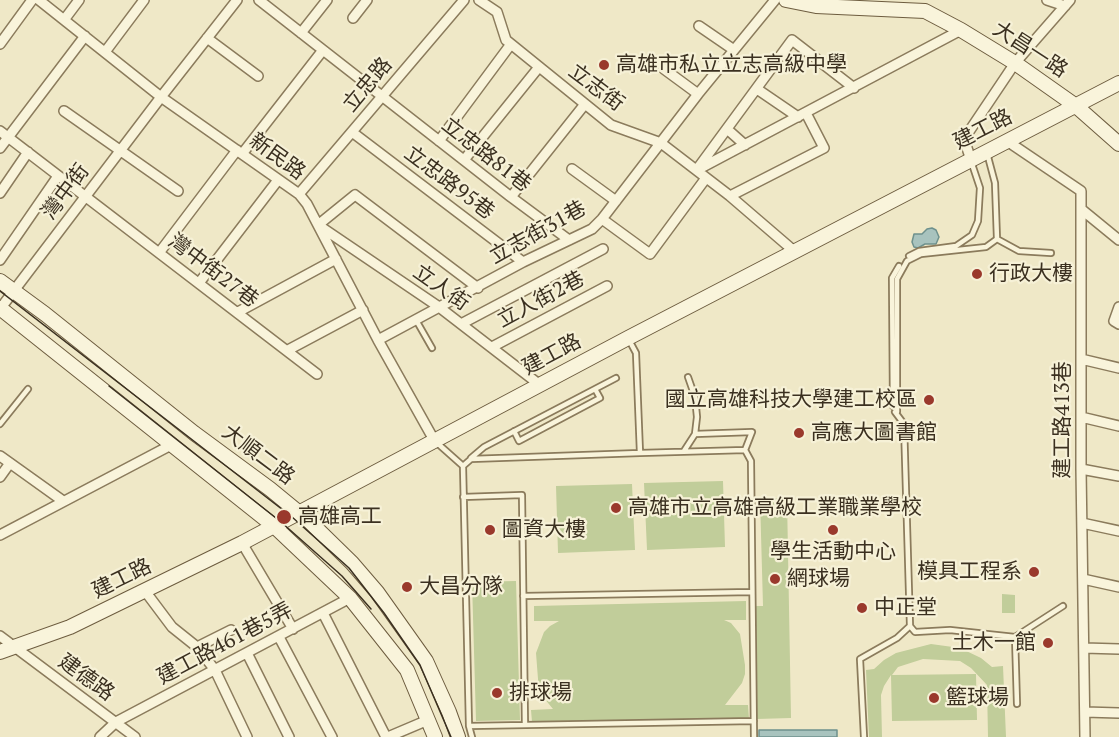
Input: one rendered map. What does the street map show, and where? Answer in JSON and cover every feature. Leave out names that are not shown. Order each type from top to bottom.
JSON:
[{"type":"street","points":[[0,44],[32,0]]},
{"type":"street","name":"新民路","points":[[39,0],[161,97],[299,194],[308,204],[378,340],[434,440]]},
{"type":"street","points":[[64,20],[79,0]]},
{"type":"street","points":[[105,52],[144,0]]},
{"type":"street","name":"灣中街","points":[[0,308],[237,0]]},
{"type":"street","points":[[301,33],[327,0]]},
{"type":"street","points":[[353,18],[367,0]]},
{"type":"street","name":"立忠路","points":[[299,194],[464,0]]},
{"type":"street","name":"立志街","points":[[479,0],[497,12],[506,40],[611,125],[661,143],[730,196],[794,251]]},
{"type":"street","name":"立志街31巷","points":[[378,340],[523,262],[592,229],[775,0]]},
{"type":"street","name":"大昌一路","points":[[786,0],[816,6],[926,6],[1076,106],[1119,144]]},
{"type":"street","points":[[1047,0],[1068,3]]},
{"type":"street","name":"立忠路81巷","points":[[261,1],[569,240]]},
{"type":"street","points":[[971,160],[964,139],[1014,63],[1068,3]]},
{"type":"street","points":[[699,26],[734,51]]},
{"type":"street","points":[[697,170],[961,30]]},
{"type":"street","points":[[0,148],[3,134],[85,36]]},
{"type":"street","points":[[207,38],[258,76]]},
{"type":"street","points":[[697,170],[792,40],[854,87]]},
{"type":"street","points":[[439,141],[512,44]]},
{"type":"street","points":[[159,253],[323,50]]},
{"type":"street","points":[[464,160],[539,67]]},
{"type":"street","points":[[664,69],[698,94]]},
{"type":"street","name":"建工路","points":[[0,652],[70,627],[242,543],[628,338],[1119,83]]},
{"type":"street","points":[[730,196],[824,148],[802,115],[757,89]]},
{"type":"street","points":[[512,197],[585,104]]},
{"type":"street","points":[[64,111],[178,191]]},
{"type":"street","points":[[727,129],[745,145]]},
{"type":"street","name":"立忠路95巷","points":[[352,132],[523,262]]},
{"type":"street","name":"灣中街27巷","points":[[3,134],[317,374]]},
{"type":"street","name":"建工路413巷","points":[[1007,141],[1081,191],[1081,469],[1085,737]]},
{"type":"street","points":[[0,194],[28,152]]},
{"type":"street","points":[[572,168],[616,201]]},
{"type":"street","points":[[0,260],[58,176]]},
{"type":"street","points":[[602,219],[650,254],[706,178]]},
{"type":"street","points":[[199,283],[278,180]]},
{"type":"street","points":[[318,225],[355,195],[478,288]]},
{"type":"street","points":[[1081,209],[1119,240]]},
{"type":"street","name":"立人街","points":[[318,225],[439,307],[540,385]]},
{"type":"street","points":[[461,324],[603,249]]},
{"type":"street","points":[[238,312],[336,259]]},
{"type":"street","name":"大順二路","points":[[0,281],[299,513],[352,563],[377,592],[419,651],[431,671],[458,737]]},
{"type":"street","name":"立人街2巷","points":[[492,347],[607,286]]},
{"type":"street","points":[[1119,307],[1114,321],[1119,324]]},
{"type":"street","name":"大順二路","points":[[0,308],[274,526],[350,598],[407,670],[435,737]]},
{"type":"street","points":[[288,350],[363,310]]},
{"type":"street","points":[[1081,359],[1119,369]]},
{"type":"street","points":[[1081,417],[1119,426]]},
{"type":"street","points":[[0,536],[173,444]]},
{"type":"street","points":[[0,456],[63,501]]},
{"type":"street","points":[[0,477],[10,463]]},
{"type":"street","points":[[1081,469],[1119,476]]},
{"type":"street","points":[[1082,523],[1119,531]]},
{"type":"street","points":[[242,543],[293,629]]},
{"type":"street","points":[[1083,579],[1119,587]]},
{"type":"street","points":[[145,591],[172,627],[197,647],[215,670],[247,737]]},
{"type":"street","name":"建工路461巷5弄","points":[[100,737],[116,722],[350,598]]},
{"type":"street","points":[[323,613],[387,737],[428,720]]},
{"type":"street","points":[[197,647],[231,630]]},
{"type":"street","name":"建德路","points":[[0,636],[135,737]]},
{"type":"street","points":[[279,637],[332,737]]},
{"type":"street","points":[[1084,648],[1119,649]]},
{"type":"street","points":[[247,653],[289,737]]},
{"type":"street","points":[[1085,712],[1119,712]]},
{"type":"lane","points":[[987,152],[995,183],[997,239]]},
{"type":"lane","points":[[971,160],[980,188],[978,221],[972,235],[956,246],[919,251],[904,259],[892,278],[894,412],[904,424],[910,626],[915,632],[950,630],[1015,637],[1063,606]]},
{"type":"lane","points":[[895,412],[897,279],[901,269],[907,261],[921,254],[986,247],[997,239]]},
{"type":"lane","points":[[997,239],[1019,251],[1051,253]]},
{"type":"lane","points":[[416,320],[432,348]]},
{"type":"lane","points":[[628,338],[636,353],[640,453]]},
{"type":"lane","points":[[684,451],[695,434],[697,417],[695,397],[688,377]]},
{"type":"lane","points":[[463,466],[484,447],[616,378]]},
{"type":"lane","points":[[0,424],[28,389]]},
{"type":"lane","points":[[514,431],[519,441],[600,398],[595,389]]},
{"type":"lane","points":[[570,402],[575,411]]},
{"type":"lane","points":[[542,417],[547,426]]},
{"type":"lane","points":[[695,434],[752,432],[745,450],[751,461],[754,737]]},
{"type":"lane","points":[[434,440],[463,466],[469,726],[472,737]]},
{"type":"lane","points":[[471,459],[745,450]]},
{"type":"lane","points":[[463,497],[522,495],[525,725]]},
{"type":"lane","points":[[523,596],[753,592]]},
{"type":"lane","points":[[864,737],[860,659],[897,638],[910,626]]},
{"type":"lane","points":[[1015,637],[1017,704]]},
{"type":"lane","points":[[469,726],[754,721]]},
{"type":"green space","points":[[723,481],[725,547],[647,550],[644,483]]},
{"type":"green space","points":[[632,484],[635,550],[558,553],[556,486]]},
{"type":"green space","points":[[760,498],[787,498],[791,718],[757,719],[754,606],[763,606]]},
{"type":"green space","points":[[516,581],[520,720],[476,721],[472,582]]},
{"type":"green space","points":[[1002,594],[1015,595],[1015,613],[1002,613]]},
{"type":"green space","points":[[746,601],[746,620],[724,620],[731,623],[740,634],[745,665],[742,683],[725,705],[748,705],[749,719],[532,722],[531,710],[553,709],[539,692],[536,653],[544,632],[559,621],[534,621],[534,606]]},
{"type":"green space","points":[[931,644],[960,648],[981,658],[992,667],[1003,666],[1006,737],[988,737],[987,685],[971,668],[960,661],[923,659],[898,667],[892,675],[976,674],[977,720],[892,721],[891,675],[881,695],[882,737],[869,737],[866,670],[874,669],[896,653]]},
{"type":"water","points":[[932,228],[936,230],[939,237],[936,244],[914,247],[912,242],[914,234],[922,234]]},
{"type":"water","points":[[759,730],[837,730],[837,737],[759,737]]},
{"type":"tram line","points":[[0,291],[292,517],[349,568],[420,665],[451,737]]},
{"type":"tram line","points":[[109,386],[281,522],[342,576],[371,609]]},
{"type":"place","name":"高雄市私立立志高級中學","points":[[604,65]]},
{"type":"place","name":"行政大樓","points":[[977,274]]},
{"type":"place","name":"國立高雄科技大學建工校區","points":[[929,400]]},
{"type":"place","name":"高應大圖書館","points":[[799,433]]},
{"type":"place","name":"高雄市立高雄高級工業職業學校","points":[[616,508]]},
{"type":"place","name":"高雄高工","points":[[284,517]]},
{"type":"place","name":"圖資大樓","points":[[490,530]]},
{"type":"place","name":"學生活動中心","points":[[833,530]]},
{"type":"place","name":"模具工程系","points":[[1034,572]]},
{"type":"place","name":"網球場","points":[[775,579]]},
{"type":"place","name":"大昌分隊","points":[[407,587]]},
{"type":"place","name":"中正堂","points":[[862,608]]},
{"type":"place","name":"土木一館","points":[[1048,643]]},
{"type":"place","name":"排球場","points":[[497,693]]},
{"type":"place","name":"籃球場","points":[[934,698]]}]
